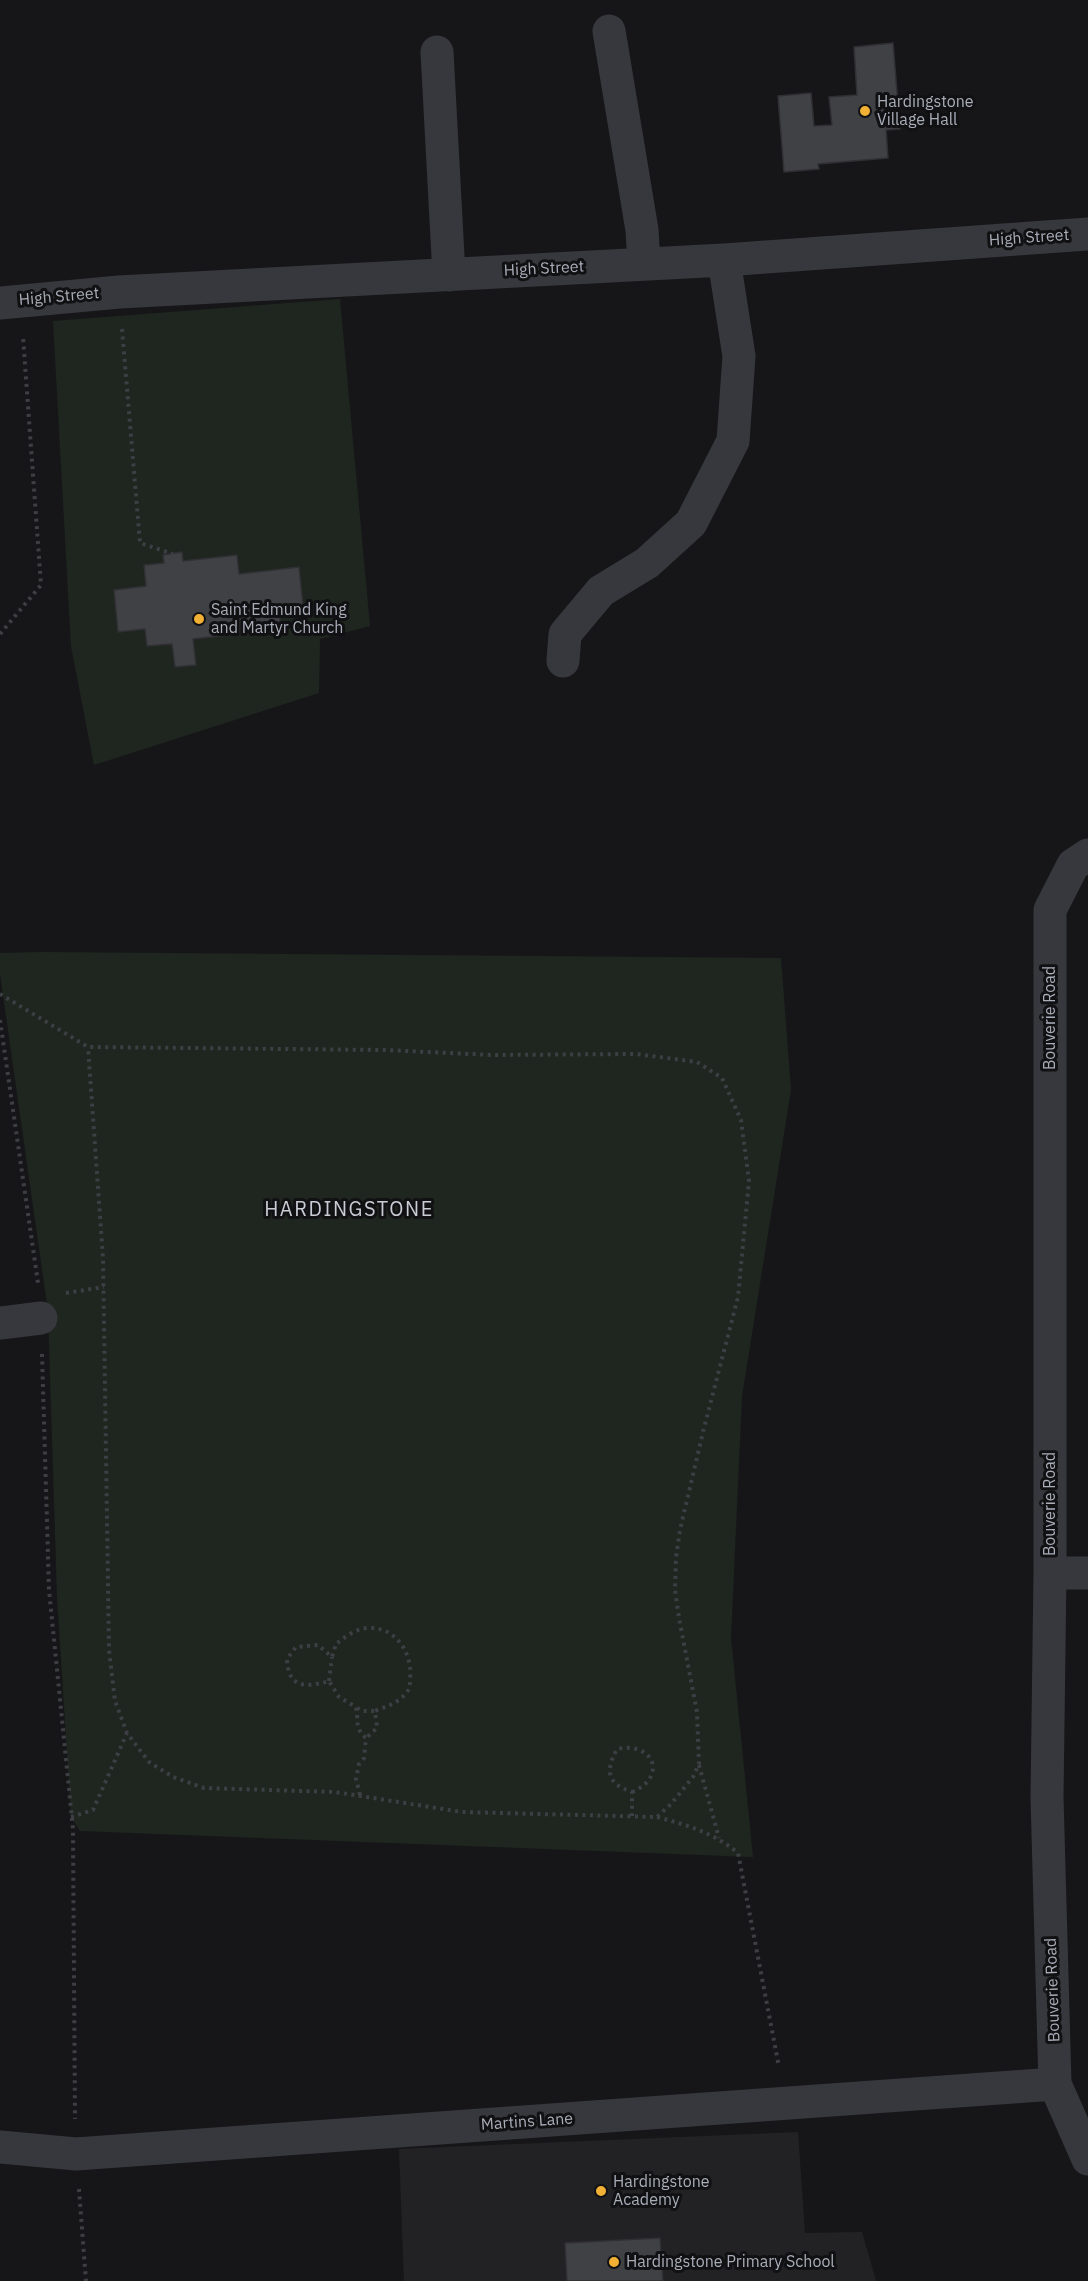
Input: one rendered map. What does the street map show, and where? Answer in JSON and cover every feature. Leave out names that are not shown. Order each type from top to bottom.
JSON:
[{"type":"street","points":[[609,31],[642,230],[644,264]]},
{"type":"street","points":[[437,52],[449,274]]},
{"type":"street","name":"High Street","points":[[10,302],[119,292],[724,260],[1088,234]]},
{"type":"street","points":[[563,661],[565,633],[601,591],[647,563],[691,523],[733,441],[739,356],[724,260]]},
{"type":"street","name":"Bouverie Road","points":[[1088,855],[1073,865],[1050,910],[1050,1574],[1047,1797],[1055,2084],[1088,2159]]},
{"type":"street","points":[[0,1323],[41,1308]]},
{"type":"street","points":[[1050,1574],[1088,1573]]},
{"type":"street","name":"Martins Lane","points":[[0,2147],[76,2154],[1055,2084]]},
{"type":"path","points":[[119,292],[140,543],[173,554]]},
{"type":"path","points":[[0,634],[41,585],[10,302]]},
{"type":"path","points":[[0,994],[88,1047],[385,1050],[492,1055],[636,1054],[697,1062],[722,1078],[741,1120],[749,1181],[738,1297],[680,1530],[675,1590],[697,1712],[699,1764],[719,1838]]},
{"type":"path","points":[[0,1020],[41,1308],[49,1590],[71,1817],[76,2154],[86,2281]]},
{"type":"path","points":[[88,1047],[104,1287],[109,1650],[115,1701],[127,1732],[149,1762],[173,1777],[204,1788],[335,1792],[462,1812],[657,1817],[719,1838],[738,1853],[786,2103]]},
{"type":"path","points":[[41,1308],[104,1287]]},
{"type":"path","points":[[368,1628],[381,1630],[404,1646],[411,1664],[409,1690],[399,1701],[375,1711],[362,1711],[339,1698],[328,1681],[336,1644],[354,1632],[368,1628]]},
{"type":"path","points":[[328,1681],[310,1686],[296,1683],[288,1671],[287,1659],[296,1647],[306,1645],[318,1645],[332,1657]]},
{"type":"path","points":[[356,1707],[356,1725],[366,1738]]},
{"type":"path","points":[[360,1795],[356,1779],[359,1764],[364,1758],[366,1738],[377,1728],[375,1711]]},
{"type":"path","points":[[71,1817],[93,1810],[127,1732]]},
{"type":"path","points":[[639,1748],[648,1754],[652,1762],[653,1772],[649,1781],[632,1792],[612,1781],[610,1761],[617,1749],[639,1748]]},
{"type":"path","points":[[657,1817],[693,1777],[699,1764]]},
{"type":"path","points":[[632,1792],[632,1816]]},
{"type":"shaded area","points":[[340,299],[370,626],[320,639],[319,693],[94,765],[71,646],[53,321]]},
{"type":"shaded area","points":[[0,953],[781,958],[791,1090],[742,1396],[731,1638],[753,1857],[80,1831],[71,1817],[57,1596],[48,1311],[0,974]]},
{"type":"shaded area","name":"Hardingstone Academy","points":[[798,2132],[805,2233],[862,2232],[876,2281],[404,2281],[399,2149]]},
{"type":"building","name":"Hardingstone Village Hall","points":[[893,43],[900,129],[886,130],[888,158],[818,164],[819,169],[784,172],[778,96],[811,93],[814,126],[832,125],[829,97],[857,95],[854,47]]},
{"type":"building","name":"Saint Edmund King and Martyr Church","points":[[182,552],[183,561],[237,555],[239,574],[299,567],[303,606],[279,609],[281,629],[193,639],[196,665],[175,667],[172,644],[147,646],[145,629],[118,632],[114,590],[146,586],[144,565],[164,563],[163,555]]},
{"type":"building","name":"Hardingstone Primary School","points":[[660,2238],[663,2281],[567,2281],[565,2243]]},
{"type":"place","name":"Hardingstone Village Hall","points":[[865,111]]},
{"type":"place","name":"Saint Edmund King and Martyr Church","points":[[199,619]]},
{"type":"place","name":"Hardingstone Academy","points":[[601,2191]]},
{"type":"place","name":"Hardingstone Primary School","points":[[614,2262]]},
{"type":"district","name":"HARDINGSTONE","points":[[349,1210]]}]
